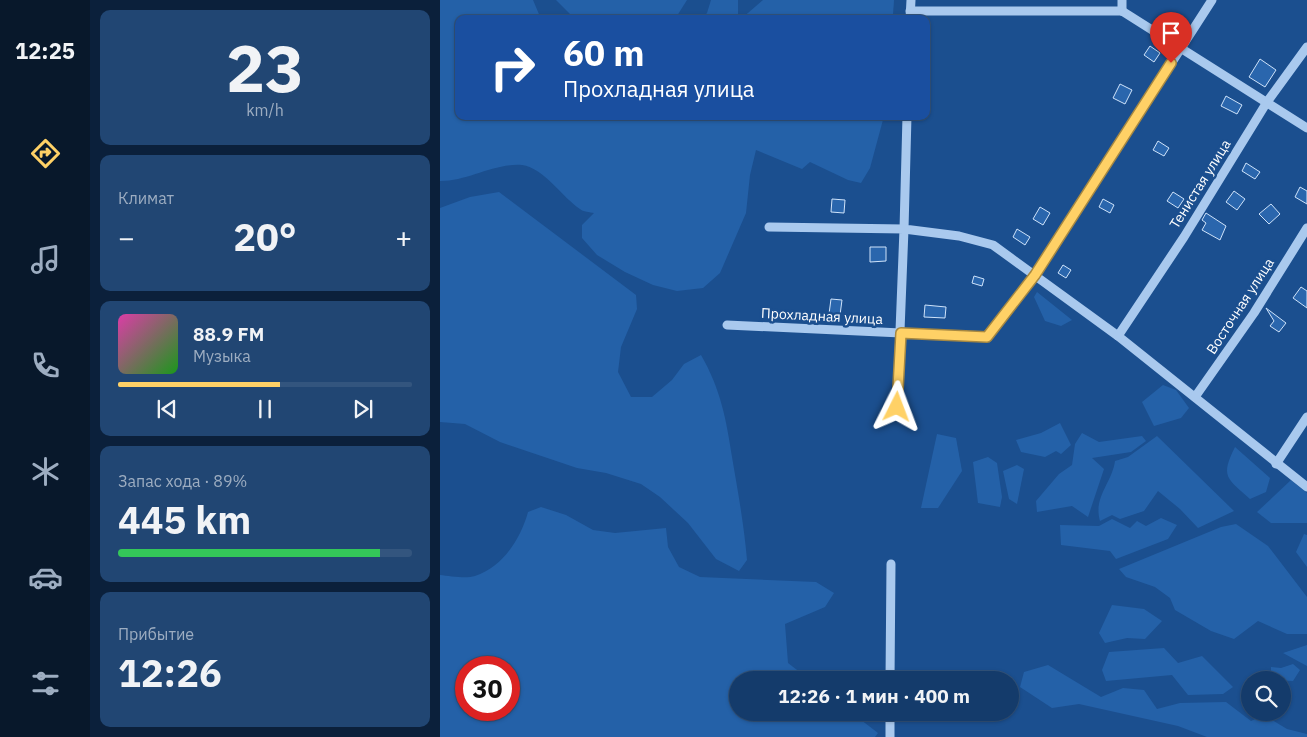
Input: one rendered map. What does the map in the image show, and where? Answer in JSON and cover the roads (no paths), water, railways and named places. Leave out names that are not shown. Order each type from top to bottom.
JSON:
[{"type":"street","points":[[911,0],[910,15],[1122,11],[1307,128]]},
{"type":"street","points":[[1122,0],[1122,11]]},
{"type":"street","points":[[1035,275],[1212,0]]},
{"type":"street","name":"Тенистая улица","points":[[1118,336],[1184,237],[1267,102],[1307,47]]},
{"type":"street","points":[[897,407],[907,120]]},
{"type":"street","points":[[769,227],[904,229],[959,236],[993,245],[1118,336],[1307,487]]},
{"type":"street","name":"Восточная улица","points":[[1195,398],[1254,313],[1307,228]]},
{"type":"street","name":"Прохладная улица","points":[[727,325],[987,337],[1035,275]]},
{"type":"street","points":[[1276,464],[1307,417]]},
{"type":"street","points":[[890,671],[891,564]]},
{"type":"street","points":[[890,721],[890,737]]}]
